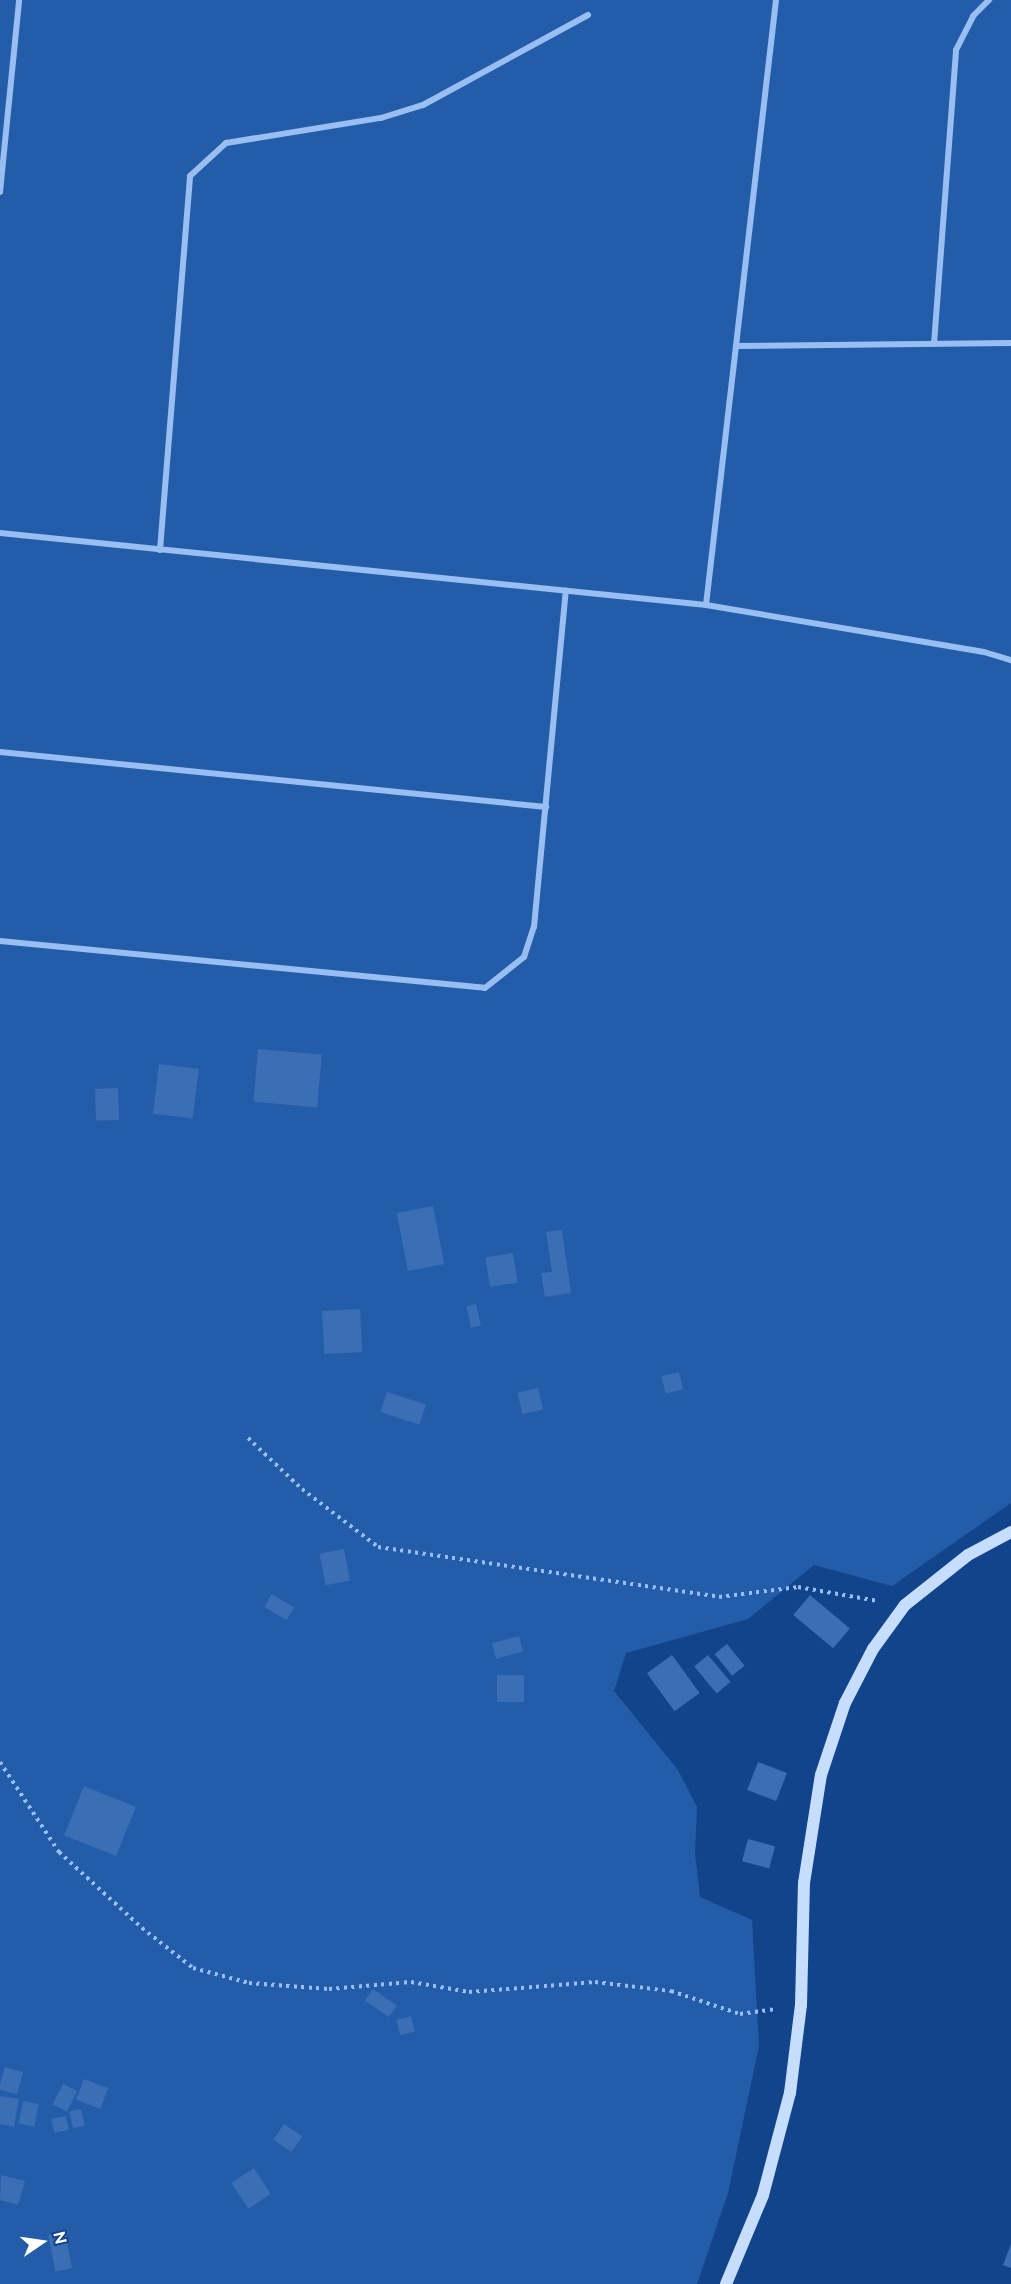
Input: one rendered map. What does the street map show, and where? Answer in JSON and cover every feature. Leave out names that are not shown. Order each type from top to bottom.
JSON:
[{"type":"street","points":[[0,192],[19,0]]},
{"type":"street","points":[[706,605],[776,0]]},
{"type":"street","points":[[934,344],[956,50],[973,16],[990,0]]},
{"type":"street","points":[[160,550],[190,177],[226,143],[381,118],[423,105],[588,15]]},
{"type":"street","points":[[735,346],[1011,343]]},
{"type":"street","points":[[0,533],[706,605],[984,652],[1011,660]]},
{"type":"street","points":[[0,941],[484,988],[524,957],[534,927],[566,591]]},
{"type":"street","points":[[0,752],[546,807]]},
{"type":"street","points":[[726,2284],[763,2195],[790,2093],[801,2005],[804,1883],[820,1776],[845,1703],[873,1649],[905,1605],[968,1555],[1011,1532]]},
{"type":"path","points":[[248,1438],[302,1489],[378,1547],[719,1597],[798,1587],[905,1605]]},
{"type":"path","points":[[0,1762],[59,1852],[142,1928],[193,1968],[249,1983],[329,1989],[411,1982],[469,1992],[595,1982],[671,1991],[740,2014],[801,2005]]},
{"type":"shaded area","points":[[0,0],[1011,0],[1011,1503],[892,1586],[814,1565],[748,1619],[626,1653],[614,1691],[678,1770],[697,1807],[695,1852],[700,1897],[752,1920],[759,2046],[728,2193],[697,2284],[0,2284]]},
{"type":"building","points":[[258,1049],[322,1055],[317,1107],[253,1102]]},
{"type":"building","points":[[159,1064],[199,1069],[193,1119],[153,1114]]},
{"type":"building","points":[[118,1088],[119,1120],[96,1121],[95,1089]]},
{"type":"building","points":[[433,1206],[444,1264],[408,1271],[397,1213]]},
{"type":"building","points":[[562,1230],[571,1293],[545,1297],[541,1273],[552,1272],[546,1232]]},
{"type":"building","points":[[513,1253],[518,1283],[490,1287],[485,1257]]},
{"type":"building","points":[[476,1304],[481,1325],[471,1328],[466,1306]]},
{"type":"building","points":[[360,1309],[362,1352],[324,1354],[322,1311]]},
{"type":"building","points":[[679,1372],[683,1390],[666,1394],[661,1376]]},
{"type":"building","points":[[538,1388],[543,1409],[522,1414],[518,1393]]},
{"type":"building","points":[[387,1392],[426,1405],[420,1425],[381,1412]]},
{"type":"building","points":[[344,1549],[350,1580],[326,1585],[319,1554]]},
{"type":"building","points":[[272,1594],[294,1607],[287,1620],[264,1607]]},
{"type":"building","points":[[810,1595],[850,1628],[833,1648],[793,1615]]},
{"type":"building","points":[[519,1636],[523,1651],[496,1659],[492,1643]]},
{"type":"building","points":[[727,1644],[745,1666],[732,1676],[715,1654]]},
{"type":"building","points":[[672,1655],[700,1693],[675,1711],[647,1673]]},
{"type":"building","points":[[708,1655],[730,1682],[717,1693],[694,1667]]},
{"type":"building","points":[[497,1675],[524,1675],[524,1702],[497,1702]]},
{"type":"building","points":[[758,1762],[787,1773],[776,1801],[747,1790]]},
{"type":"building","points":[[84,1786],[136,1807],[116,1856],[64,1835]]},
{"type":"building","points":[[748,1839],[775,1846],[769,1868],[742,1861]]},
{"type":"building","points":[[373,1989],[397,2006],[389,2017],[365,2000]]},
{"type":"building","points":[[411,2016],[415,2032],[400,2035],[396,2020]]},
{"type":"building","points":[[5,2067],[23,2072],[17,2094],[0,2089]]},
{"type":"building","points":[[84,2079],[108,2088],[100,2109],[76,2100]]},
{"type":"building","points":[[63,2084],[77,2091],[67,2112],[53,2104]]},
{"type":"building","points":[[0,2096],[19,2099],[14,2127],[0,2124]]},
{"type":"building","points":[[23,2101],[39,2104],[34,2127],[19,2124]]},
{"type":"building","points":[[81,2109],[85,2126],[73,2128],[69,2112]]},
{"type":"building","points":[[66,2116],[69,2130],[54,2133],[51,2119]]},
{"type":"building","points":[[284,2124],[302,2136],[292,2152],[273,2140]]},
{"type":"building","points":[[254,2168],[271,2194],[248,2209],[231,2183]]},
{"type":"building","points":[[1,2175],[25,2181],[18,2205],[0,2200]]},
{"type":"building","points":[[65,2232],[72,2268],[55,2272],[48,2235]]},
{"type":"building","points":[[1011,2244],[1011,2268],[1003,2265]]}]
